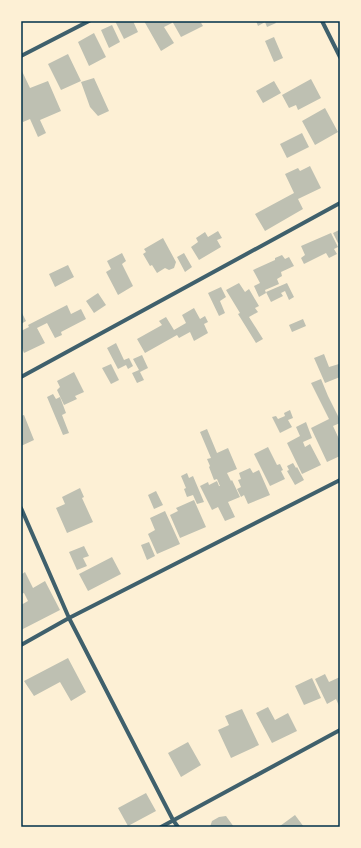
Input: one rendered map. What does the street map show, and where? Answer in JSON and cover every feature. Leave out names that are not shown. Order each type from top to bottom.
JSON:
[{"type":"street","points":[[21,56],[89,21]]},
{"type":"street","points":[[322,21],[340,57]]},
{"type":"street","points":[[21,376],[340,203]]},
{"type":"street","points":[[21,645],[69,618],[340,480]]},
{"type":"street","points":[[21,508],[69,618],[178,827]]},
{"type":"street","points":[[161,827],[340,730]]},
{"type":"building","points":[[115,21],[133,21],[138,32],[124,39]]},
{"type":"building","points":[[144,21],[171,21],[172,23],[164,27],[174,43],[161,51]]},
{"type":"building","points":[[172,21],[200,21],[203,26],[181,37]]},
{"type":"building","points":[[256,21],[275,21],[276,23],[267,27],[265,22],[258,26]]},
{"type":"building","points":[[112,25],[120,42],[109,48],[101,30]]},
{"type":"building","points":[[94,33],[106,57],[89,66],[78,42]]},
{"type":"building","points":[[274,37],[283,58],[274,62],[265,41]]},
{"type":"building","points":[[68,54],[81,81],[61,90],[48,64]]},
{"type":"building","points":[[21,69],[30,88],[48,81],[61,111],[40,120],[46,133],[38,137],[30,119],[23,122],[21,117]]},
{"type":"building","points":[[94,78],[109,111],[98,116],[90,107],[81,82]]},
{"type":"building","points":[[311,79],[321,98],[298,110],[296,105],[289,108],[282,95]]},
{"type":"building","points":[[274,81],[281,93],[263,103],[256,91]]},
{"type":"building","points":[[325,108],[338,132],[315,145],[302,121]]},
{"type":"building","points":[[302,133],[309,147],[287,158],[280,144]]},
{"type":"building","points":[[310,166],[321,188],[298,199],[303,209],[265,231],[255,214],[294,193],[285,174],[298,168],[300,171]]},
{"type":"building","points":[[339,230],[340,243],[338,243],[333,233]]},
{"type":"building","points":[[218,231],[222,238],[217,240],[221,247],[199,260],[191,247],[198,242],[196,238],[205,232],[208,237]]},
{"type":"building","points":[[331,233],[338,247],[334,249],[337,254],[329,258],[326,253],[304,264],[301,258],[305,255],[301,246]]},
{"type":"building","points":[[163,238],[176,262],[174,268],[169,270],[165,268],[157,273],[152,265],[150,266],[143,254],[146,252],[144,249]]},
{"type":"building","points":[[122,253],[126,261],[122,264],[133,286],[118,295],[106,272],[111,269],[107,261]]},
{"type":"building","points":[[184,253],[192,267],[185,272],[177,257]]},
{"type":"building","points":[[282,255],[285,259],[289,257],[294,266],[281,272],[282,276],[277,279],[279,284],[265,290],[266,293],[259,297],[254,286],[260,283],[253,270],[275,260],[275,258]]},
{"type":"building","points":[[68,265],[74,277],[55,287],[49,274]]},
{"type":"building","points":[[239,283],[245,292],[249,289],[259,306],[255,308],[258,312],[249,317],[263,339],[256,343],[238,314],[240,313],[226,290]]},
{"type":"building","points":[[287,283],[294,297],[289,300],[285,291],[281,293],[283,296],[271,302],[266,292]]},
{"type":"building","points":[[221,287],[226,297],[220,301],[225,313],[219,316],[208,293]]},
{"type":"building","points":[[98,293],[106,305],[94,313],[86,301]]},
{"type":"building","points":[[67,305],[71,314],[81,309],[86,319],[61,332],[62,335],[55,338],[47,323],[37,328],[45,343],[24,353],[21,346],[21,331],[29,327],[28,325]]},
{"type":"building","points":[[194,308],[200,319],[205,316],[208,322],[204,324],[208,333],[194,341],[190,332],[179,338],[177,335],[145,353],[137,339],[162,325],[159,321],[166,317],[174,330],[186,323],[182,315]]},
{"type":"building","points":[[21,311],[26,321],[21,324]]},
{"type":"building","points":[[303,319],[306,326],[292,332],[289,325]]},
{"type":"building","points":[[116,343],[124,360],[129,358],[133,366],[128,369],[126,365],[118,369],[107,348]]},
{"type":"building","points":[[324,354],[329,367],[339,364],[340,367],[340,377],[325,383],[314,358]]},
{"type":"building","points":[[142,355],[148,368],[140,372],[144,380],[137,383],[132,373],[139,370],[133,359]]},
{"type":"building","points":[[111,364],[119,380],[111,384],[102,368]]},
{"type":"building","points":[[74,372],[84,392],[75,396],[77,399],[64,405],[57,390],[60,387],[57,381]]},
{"type":"building","points":[[321,379],[340,420],[340,423],[333,426],[340,441],[340,456],[327,462],[311,428],[329,419],[311,383]]},
{"type":"building","points":[[53,394],[56,399],[60,397],[66,413],[62,415],[69,433],[63,435],[47,397]]},
{"type":"building","points":[[290,410],[293,418],[288,420],[292,427],[280,433],[272,417],[276,416],[278,419],[285,416],[284,413]]},
{"type":"building","points":[[24,415],[34,440],[21,446],[21,416]]},
{"type":"building","points":[[306,422],[312,438],[303,442],[305,447],[310,444],[321,465],[302,474],[287,443],[300,436],[296,427]]},
{"type":"building","points":[[207,429],[217,453],[228,448],[237,469],[227,473],[240,497],[228,502],[235,517],[225,521],[218,507],[212,510],[200,486],[208,482],[209,485],[217,481],[220,486],[217,479],[214,480],[209,467],[210,466],[207,459],[211,458],[200,432]]},
{"type":"building","points":[[268,447],[277,465],[280,464],[283,470],[281,471],[285,479],[270,486],[254,454]]},
{"type":"building","points":[[293,463],[304,480],[295,485],[287,471],[289,470],[287,466]]},
{"type":"building","points":[[250,468],[253,473],[259,470],[270,495],[248,504],[244,495],[241,497],[237,489],[241,487],[238,480],[241,479],[239,473]]},
{"type":"building","points":[[187,473],[189,478],[193,476],[204,502],[197,504],[193,495],[187,497],[184,489],[186,488],[181,476]]},
{"type":"building","points":[[80,488],[84,497],[82,498],[93,522],[67,533],[56,508],[65,504],[62,497]]},
{"type":"building","points":[[156,491],[163,505],[154,509],[148,495]]},
{"type":"building","points":[[194,500],[206,527],[180,538],[170,515],[178,511],[176,508]]},
{"type":"building","points":[[165,511],[180,544],[157,554],[148,534],[155,530],[150,518]]},
{"type":"building","points":[[149,542],[155,556],[147,560],[141,545]]},
{"type":"building","points":[[84,546],[89,556],[83,558],[87,566],[77,570],[69,552]]},
{"type":"building","points":[[112,557],[121,574],[88,591],[79,574]]},
{"type":"building","points":[[25,572],[33,588],[45,581],[60,610],[21,630],[21,605],[28,601],[24,593],[21,594],[21,575]]},
{"type":"building","points":[[68,658],[86,692],[71,701],[60,682],[34,696],[24,681]]},
{"type":"building","points":[[325,674],[329,682],[340,677],[340,708],[336,699],[327,704],[315,679]]},
{"type":"building","points":[[312,678],[321,698],[304,705],[295,686]]},
{"type":"building","points":[[268,707],[275,720],[288,713],[297,731],[272,743],[256,713]]},
{"type":"building","points":[[242,709],[259,745],[231,758],[218,730],[229,725],[225,716]]},
{"type":"building","points":[[188,742],[201,765],[181,777],[168,753]]},
{"type":"building","points":[[146,793],[156,811],[128,826],[118,808]]},
{"type":"building","points":[[295,815],[304,827],[280,826]]},
{"type":"building","points":[[226,816],[234,827],[210,827],[212,821],[219,817]]}]
